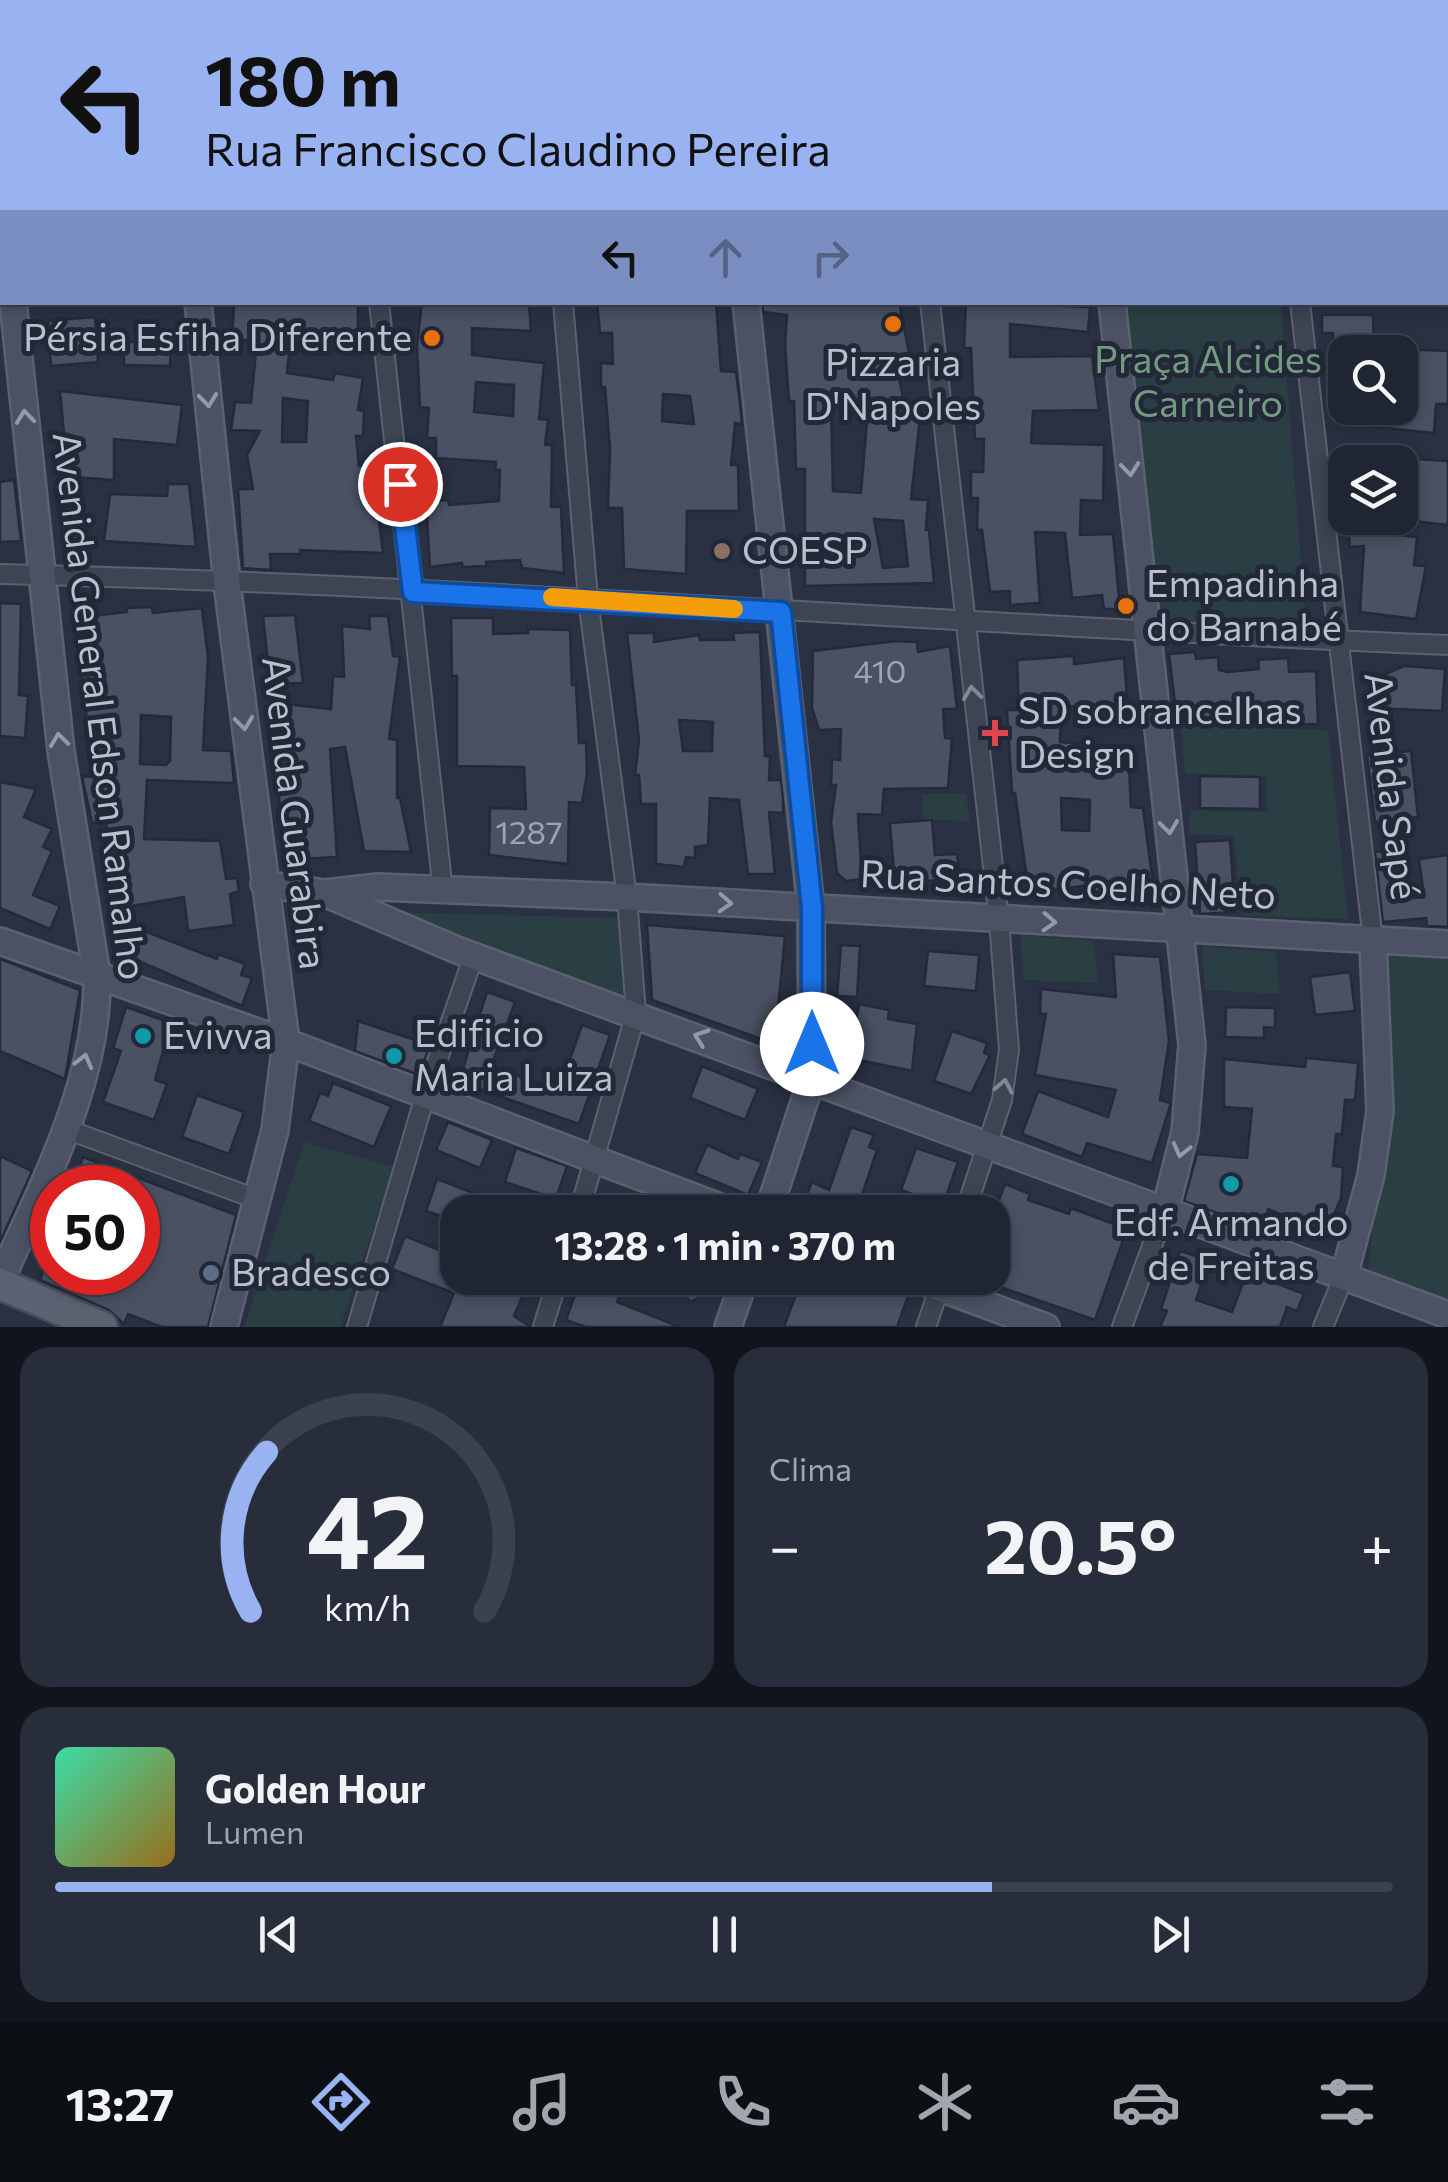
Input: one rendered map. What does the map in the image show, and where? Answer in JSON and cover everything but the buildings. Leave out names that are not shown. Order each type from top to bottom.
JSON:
[{"type":"main road","name":"Avenida General Edson Ramalho","points":[[0,1283],[66,1129],[97,1005],[97,976],[60,751],[14,305]]},
{"type":"main road","name":"Avenida Guarabira","points":[[198,305],[227,583],[286,1042],[275,1130],[224,1327]]},
{"type":"main road","points":[[746,305],[812,908],[812,1078],[774,1195]]},
{"type":"main road","points":[[1112,305],[1189,990],[1192,1088],[1165,1211]]},
{"type":"main road","points":[[264,884],[324,893],[474,955],[812,1078],[988,1148],[1448,1315]]},
{"type":"main road","name":"Rua Santos Coelho Neto","points":[[324,893],[365,888],[628,897],[1448,944]]},
{"type":"main road","points":[[0,941],[286,1042],[686,1195]]},
{"type":"main road","name":"Avenida Sapé","points":[[1344,1276],[1371,1175],[1380,1111],[1373,941]]},
{"type":"main road","points":[[0,1283],[102,1327]]},
{"type":"main road","points":[[728,1327],[739,1295]]},
{"type":"main road","points":[[972,1295],[1046,1327]]},
{"type":"street","points":[[379,305],[443,892]]},
{"type":"street","points":[[563,305],[588,599],[628,897],[636,1013],[583,1195]]},
{"type":"street","points":[[930,305],[999,920],[1008,1076],[972,1195]]},
{"type":"street","name":"Avenida Sapé","points":[[1300,305],[1335,640],[1373,941]]},
{"type":"street","points":[[0,574],[588,599],[1147,634],[1448,645]]},
{"type":"street","points":[[356,1327],[426,1096],[474,955]]},
{"type":"street","points":[[66,1129],[259,1200]]},
{"type":"street","points":[[1122,1327],[1165,1211]]},
{"type":"street","points":[[1323,1327],[1344,1276]]},
{"type":"street","points":[[543,1327],[553,1295]]},
{"type":"street","points":[[926,1327],[937,1295]]},
{"type":"green space","name":"Praça Alcides Carneiro","points":[[1120,305],[1281,305],[1307,640],[1156,634]]},
{"type":"green space","points":[[1181,725],[1328,730],[1348,919],[1241,916],[1234,836],[1189,834],[1190,810],[1267,812],[1266,777],[1185,773]]},
{"type":"green space","points":[[966,793],[970,821],[923,820],[922,794]]},
{"type":"green space","points":[[381,912],[618,918],[631,1015]]},
{"type":"green space","points":[[1021,935],[1094,941],[1098,983],[1023,980]]},
{"type":"green space","points":[[1356,944],[1448,948],[1448,1301],[1368,1273],[1379,1164]]},
{"type":"green space","points":[[1202,946],[1276,952],[1280,994],[1205,990]]},
{"type":"green space","points":[[304,1142],[394,1167],[340,1327],[244,1327]]},
{"type":"slow traffic","points":[[552,597],[734,609]]},
{"type":"place","name":"Pizzaria D'Napoles","points":[[893,324]]},
{"type":"place","name":"Pérsia Esfiha Diferente","points":[[432,338]]},
{"type":"place","name":"COESP","points":[[722,551]]},
{"type":"place","name":"Empadinha do Barnabé","points":[[1126,606]]},
{"type":"place","name":"SD sobrancelhas Design","points":[[995,733]]},
{"type":"place","name":"Evivva","points":[[143,1036]]},
{"type":"place","name":"Edificio Maria Luiza","points":[[394,1056]]},
{"type":"place","name":"Edf. Armando de Freitas","points":[[1231,1184]]},
{"type":"place","name":"Bradesco","points":[[211,1273]]},
{"type":"route","points":[[400,484],[413,592],[781,612],[812,908],[812,1044]]}]
